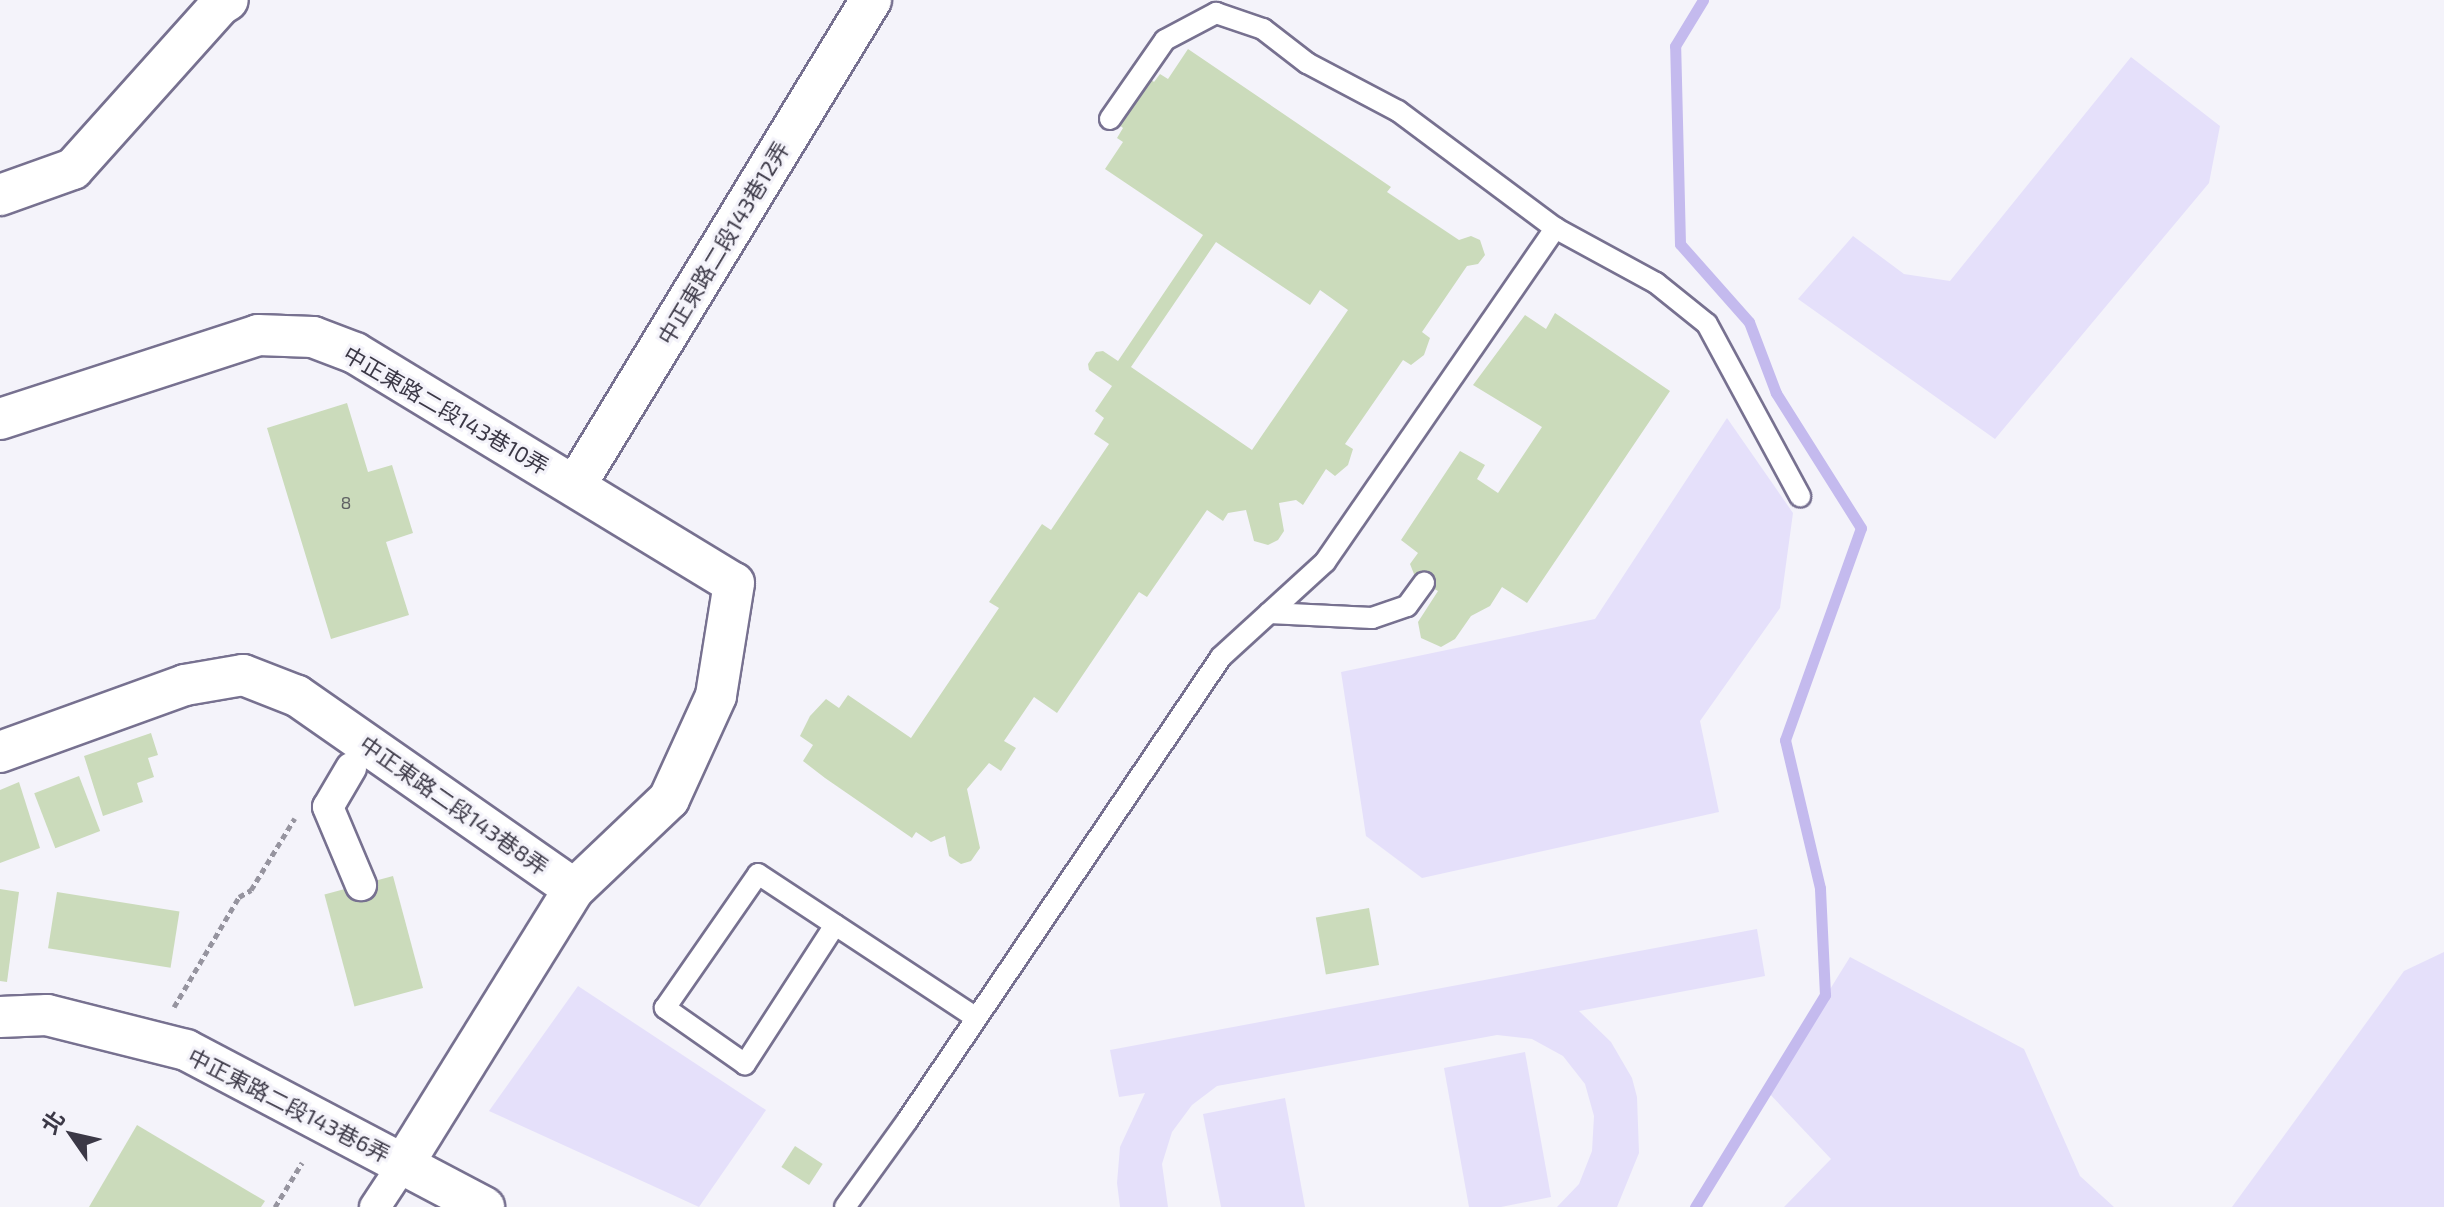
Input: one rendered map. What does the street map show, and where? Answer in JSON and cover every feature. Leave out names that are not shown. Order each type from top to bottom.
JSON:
[{"type":"street","points":[[0,195],[73,169],[228,0]]},
{"type":"street","name":"中正東路二段143巷12弄","points":[[575,486],[871,0]]},
{"type":"street","name":"中正東路二段143巷10弄","points":[[0,419],[258,335],[313,337],[355,353],[734,583],[716,696],[669,799],[574,889]]},
{"type":"street","name":"中正東路二段143巷8弄","points":[[0,752],[185,685],[243,675],[297,696],[574,889]]},
{"type":"street","points":[[351,768],[328,807],[361,885]]},
{"type":"street","name":"中正東路二段143巷6弄","points":[[0,1017],[47,1015],[186,1050],[404,1163],[574,889]]},
{"type":"street","points":[[375,1207],[404,1163],[484,1207]]},
{"type":"lane","points":[[1110,119],[1165,40],[1216,13],[1263,29],[1307,63],[1398,111],[1555,228],[1656,283],[1707,324],[1800,496]]},
{"type":"lane","points":[[845,1207],[1221,657],[1325,562],[1555,228]]},
{"type":"lane","points":[[1269,613],[1372,618],[1407,606],[1424,583]]},
{"type":"lane","points":[[835,925],[745,1064],[665,1008],[758,874],[976,1018]]},
{"type":"path","points":[[173,1009],[239,897],[251,890],[301,810]]},
{"type":"path","points":[[275,1207],[302,1163]]},
{"type":"shaded area","points":[[2131,57],[2220,126],[2209,183],[1995,439],[1798,299],[1853,236],[1904,274],[1950,281]]},
{"type":"shaded area","points":[[1727,418],[1793,513],[1780,608],[1700,721],[1719,812],[1422,878],[1366,836],[1341,672],[1595,619]]},
{"type":"shaded area","points":[[1757,929],[1765,976],[1579,1011],[1611,1042],[1632,1078],[1637,1097],[1639,1153],[1617,1207],[1557,1207],[1579,1184],[1592,1151],[1594,1116],[1585,1084],[1563,1056],[1532,1039],[1497,1035],[1217,1086],[1192,1105],[1172,1132],[1162,1164],[1168,1207],[1120,1207],[1117,1183],[1120,1147],[1145,1093],[1119,1097],[1110,1050]]},
{"type":"shaded area","points":[[2444,952],[2444,1207],[2232,1207],[2404,971]]},
{"type":"shaded area","points":[[1850,957],[2024,1049],[2080,1176],[2114,1207],[1784,1207],[1831,1159],[1767,1091]]},
{"type":"shaded area","points":[[578,986],[766,1110],[699,1207],[489,1111]]},
{"type":"shaded area","points":[[1525,1052],[1551,1197],[1501,1207],[1469,1207],[1444,1068]]},
{"type":"shaded area","points":[[1285,1098],[1305,1207],[1221,1207],[1203,1114]]},
{"type":"building","points":[[1188,49],[1391,187],[1387,192],[1459,240],[1471,236],[1480,240],[1485,255],[1478,264],[1467,266],[1422,332],[1430,338],[1424,355],[1411,365],[1403,360],[1345,444],[1353,449],[1348,465],[1335,476],[1326,469],[1303,505],[1296,500],[1279,503],[1284,531],[1278,540],[1268,545],[1254,541],[1246,510],[1228,513],[1223,521],[1207,510],[1147,597],[1139,592],[1057,713],[1034,697],[1004,741],[1016,748],[1001,771],[989,763],[967,789],[980,848],[971,861],[961,864],[949,856],[945,836],[931,842],[916,832],[912,838],[803,761],[813,745],[800,736],[810,716],[826,699],[839,708],[848,695],[911,738],[999,608],[989,602],[1042,524],[1051,530],[1109,444],[1094,434],[1104,418],[1095,411],[1112,386],[1089,370],[1088,364],[1096,352],[1103,351],[1118,361],[1203,235],[1105,169],[1123,142],[1117,138],[1123,128],[1117,123],[1148,77],[1154,82],[1160,74],[1168,79]],"holes":[[[1216,242],[1310,305],[1320,290],[1348,310],[1252,450],[1131,367]]]},
{"type":"building","points":[[1555,313],[1670,391],[1527,603],[1502,587],[1490,606],[1471,616],[1455,639],[1441,647],[1421,638],[1418,622],[1438,591],[1416,579],[1410,564],[1418,553],[1401,540],[1460,451],[1485,465],[1477,479],[1498,493],[1542,427],[1473,385],[1525,315],[1546,329]]},
{"type":"building","points":[[347,403],[368,472],[392,465],[413,533],[386,542],[409,615],[331,639],[267,428]]},
{"type":"building","points":[[151,733],[158,755],[148,758],[154,777],[137,783],[143,802],[103,816],[84,756]]},
{"type":"building","points":[[79,776],[100,831],[55,848],[34,793]]},
{"type":"building","points":[[19,782],[40,848],[0,863],[0,790]]},
{"type":"building","points":[[393,876],[423,988],[354,1006],[324,894]]},
{"type":"building","points":[[0,889],[19,892],[7,982],[0,981]]},
{"type":"building","points":[[57,892],[179,911],[171,968],[48,948]]},
{"type":"building","points":[[1369,908],[1379,965],[1326,974],[1316,917]]},
{"type":"building","points":[[137,1125],[265,1201],[261,1207],[89,1207]]},
{"type":"building","points":[[795,1146],[823,1164],[809,1185],[781,1167]]},
{"type":"waterway","points":[[1695,1207],[1825,995],[1820,888],[1785,740],[1861,528],[1776,393],[1749,322],[1680,244],[1675,46],[1703,0]]}]
